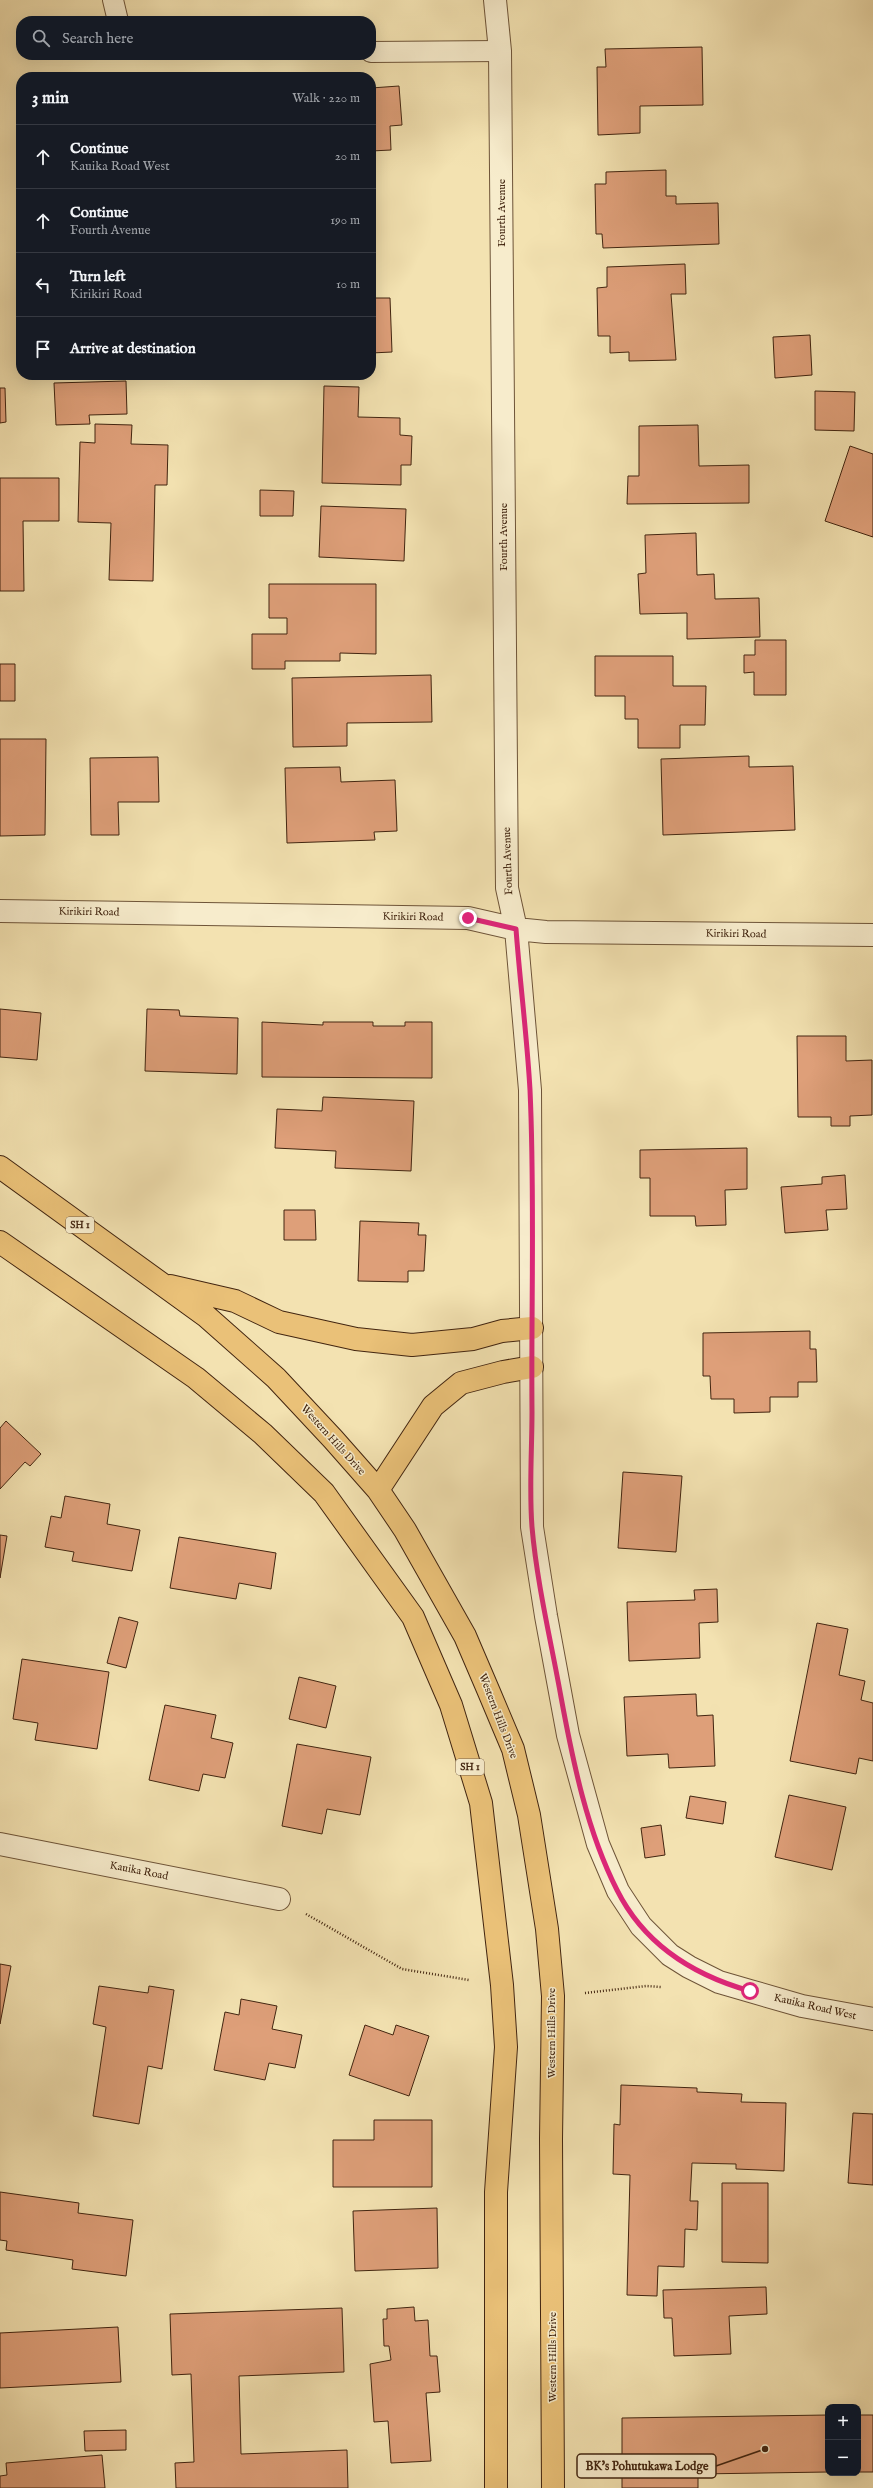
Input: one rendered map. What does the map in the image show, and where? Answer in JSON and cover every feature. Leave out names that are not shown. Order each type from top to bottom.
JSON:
[{"type":"highway","name":"Western Hills Drive","points":[[0,1167],[206,1316],[276,1378],[378,1490],[430,1572],[465,1636],[513,1749],[529,1815],[547,1929],[553,1996],[551,2139],[553,2488]]},
{"type":"highway","name":"SH 1","points":[[0,1242],[196,1378],[263,1434],[324,1494],[413,1617],[451,1705],[481,1803],[502,1985],[506,2046],[496,2192],[496,2488]]},
{"type":"highway","points":[[161,1284],[235,1301],[280,1322],[356,1339],[404,1344],[473,1339],[502,1331],[532,1328]]},
{"type":"highway","points":[[378,1490],[433,1406],[461,1383],[503,1372],[532,1367]]},
{"type":"street","name":"Fourth Avenue","points":[[495,0],[500,51],[507,888],[516,929],[530,1090],[532,1526],[546,1616],[568,1735],[598,1844],[618,1891],[641,1926],[670,1954]]},
{"type":"street","name":"Kirikiri Road","points":[[0,911],[468,918],[516,929],[546,932],[873,935]]},
{"type":"street","name":"Kauika Road","points":[[0,1844],[279,1899]]},
{"type":"street","name":"Kauika Road West","points":[[670,1954],[719,1982],[802,2006],[873,2020]]},
{"type":"lane","points":[[113,0],[117,16]]},
{"type":"lane","points":[[376,52],[500,51]]},
{"type":"building","points":[[702,47],[703,105],[640,106],[640,133],[598,135],[597,67],[606,67],[605,49]]},
{"type":"building","points":[[399,86],[402,125],[390,126],[391,150],[376,151],[376,88]]},
{"type":"building","points":[[666,170],[666,196],[676,196],[676,204],[718,203],[719,244],[603,248],[602,234],[596,234],[595,184],[606,184],[606,172]]},
{"type":"building","points":[[685,264],[686,294],[671,294],[676,360],[629,361],[629,352],[610,353],[610,336],[598,336],[597,288],[607,287],[607,267]]},
{"type":"building","points":[[376,298],[390,298],[392,352],[376,353]]},
{"type":"building","points":[[810,335],[812,375],[775,378],[773,337]]},
{"type":"building","points":[[126,381],[127,414],[89,415],[90,424],[56,425],[54,383]]},
{"type":"building","points":[[324,386],[359,387],[358,417],[400,418],[400,435],[412,436],[411,465],[401,465],[401,485],[322,483]]},
{"type":"building","points":[[0,388],[5,388],[6,422],[0,423]]},
{"type":"building","points":[[815,391],[855,392],[854,431],[815,430]]},
{"type":"building","points":[[95,424],[132,425],[131,444],[168,445],[167,485],[155,485],[153,581],[109,580],[111,523],[78,522],[80,442],[95,443]]},
{"type":"building","points":[[698,425],[699,466],[749,465],[749,503],[627,504],[628,476],[639,476],[639,426]]},
{"type":"building","points":[[850,446],[873,454],[873,537],[825,521]]},
{"type":"building","points":[[0,478],[59,478],[59,521],[23,521],[24,591],[0,591]]},
{"type":"building","points":[[260,490],[294,491],[293,516],[260,516]]},
{"type":"building","points":[[321,506],[406,509],[404,561],[319,557]]},
{"type":"building","points":[[696,533],[697,575],[714,574],[715,599],[759,598],[760,637],[687,639],[687,613],[640,614],[638,574],[646,573],[645,535]]},
{"type":"building","points":[[269,584],[376,584],[376,654],[340,653],[340,661],[285,661],[285,669],[252,669],[252,634],[287,634],[287,618],[269,618]]},
{"type":"building","points":[[755,640],[786,640],[786,695],[754,695],[754,672],[744,673],[744,655],[755,655]]},
{"type":"building","points":[[595,656],[673,656],[673,686],[706,686],[705,725],[680,725],[680,748],[638,748],[638,719],[625,719],[625,696],[595,696]]},
{"type":"building","points":[[0,664],[15,664],[15,701],[0,701]]},
{"type":"building","points":[[431,675],[432,722],[347,723],[347,746],[293,747],[292,678]]},
{"type":"building","points":[[0,739],[46,739],[45,835],[0,836]]},
{"type":"building","points":[[749,756],[749,767],[793,766],[795,830],[663,835],[661,759]]},
{"type":"building","points":[[158,757],[159,802],[118,802],[119,835],[91,835],[90,758]]},
{"type":"building","points":[[340,767],[341,782],[395,780],[397,831],[374,832],[375,840],[287,843],[285,768]]},
{"type":"building","points":[[0,1009],[41,1013],[37,1060],[0,1057]]},
{"type":"building","points":[[147,1009],[179,1010],[180,1016],[238,1018],[237,1074],[145,1071]]},
{"type":"building","points":[[262,1022],[323,1025],[323,1022],[373,1022],[373,1026],[405,1026],[405,1022],[432,1022],[432,1078],[262,1077]]},
{"type":"building","points":[[797,1036],[846,1036],[846,1061],[872,1060],[872,1115],[850,1116],[850,1126],[831,1126],[831,1117],[798,1117]]},
{"type":"building","points":[[323,1097],[414,1101],[411,1171],[335,1168],[336,1151],[275,1148],[277,1109],[322,1111]]},
{"type":"building","points":[[747,1148],[747,1189],[725,1190],[726,1225],[696,1226],[695,1216],[650,1216],[650,1178],[640,1178],[640,1150]]},
{"type":"building","points":[[845,1175],[847,1209],[826,1210],[828,1230],[785,1233],[781,1187],[822,1184],[822,1177]]},
{"type":"building","points":[[284,1210],[315,1210],[316,1240],[284,1240]]},
{"type":"building","points":[[360,1221],[419,1223],[418,1235],[426,1235],[424,1271],[408,1271],[408,1282],[358,1281]]},
{"type":"building","points":[[810,1331],[810,1349],[816,1349],[817,1382],[798,1382],[798,1397],[770,1397],[770,1412],[734,1413],[734,1399],[711,1399],[710,1376],[703,1376],[703,1333]]},
{"type":"building","points":[[6,1421],[41,1454],[30,1466],[25,1462],[0,1489],[0,1428]]},
{"type":"building","points":[[623,1472],[682,1476],[676,1552],[618,1548]]},
{"type":"building","points":[[65,1496],[110,1504],[107,1524],[140,1530],[132,1571],[72,1561],[74,1552],[45,1547],[51,1516],[61,1518]]},
{"type":"building","points":[[0,1535],[7,1536],[0,1578]]},
{"type":"building","points":[[179,1537],[276,1553],[271,1589],[239,1583],[236,1599],[170,1588]]},
{"type":"building","points":[[717,1589],[718,1622],[699,1623],[700,1658],[629,1661],[627,1602],[695,1600],[694,1590]]},
{"type":"building","points":[[119,1617],[138,1622],[126,1668],[107,1663]]},
{"type":"building","points":[[817,1623],[848,1629],[839,1675],[865,1681],[861,1700],[873,1703],[873,1761],[859,1758],[856,1774],[790,1761]]},
{"type":"building","points":[[22,1659],[109,1672],[97,1749],[35,1740],[38,1723],[13,1719]]},
{"type":"building","points":[[299,1677],[336,1686],[326,1728],[289,1719]]},
{"type":"building","points":[[696,1694],[697,1716],[713,1715],[715,1766],[669,1768],[668,1754],[627,1756],[624,1697]]},
{"type":"building","points":[[165,1705],[216,1715],[211,1738],[233,1743],[225,1778],[203,1774],[199,1791],[149,1780]]},
{"type":"building","points":[[297,1744],[371,1757],[360,1815],[327,1809],[322,1834],[282,1826]]},
{"type":"building","points":[[789,1795],[846,1807],[832,1870],[775,1857]]},
{"type":"building","points":[[690,1796],[726,1802],[723,1824],[686,1818]]},
{"type":"building","points":[[661,1825],[665,1855],[645,1858],[641,1828]]},
{"type":"building","points":[[0,1964],[11,1966],[0,2024]]},
{"type":"building","points":[[99,1986],[148,1993],[149,1986],[174,1990],[162,2069],[148,2066],[139,2124],[93,2116],[106,2027],[93,2024]]},
{"type":"building","points":[[241,1999],[277,2006],[272,2029],[302,2035],[295,2068],[269,2063],[265,2080],[214,2070],[225,2012],[239,2015]]},
{"type":"building","points":[[365,2025],[393,2035],[396,2025],[429,2036],[409,2096],[349,2075]]},
{"type":"building","points":[[621,2085],[697,2088],[697,2092],[742,2094],[741,2102],[786,2103],[784,2171],[736,2169],[736,2164],[692,2163],[690,2201],[698,2201],[697,2230],[685,2229],[684,2267],[658,2266],[657,2296],[627,2295],[630,2175],[613,2174],[614,2124],[620,2125]]},
{"type":"building","points":[[853,2113],[873,2114],[873,2185],[848,2183]]},
{"type":"building","points":[[374,2120],[432,2120],[432,2187],[333,2187],[333,2140],[374,2140]]},
{"type":"building","points":[[722,2183],[768,2183],[768,2263],[722,2262]]},
{"type":"building","points":[[0,2192],[79,2203],[78,2213],[133,2220],[126,2276],[72,2269],[73,2260],[6,2250],[7,2241],[0,2240]]},
{"type":"building","points":[[437,2208],[438,2268],[355,2271],[353,2211]]},
{"type":"building","points":[[766,2287],[767,2314],[729,2316],[731,2354],[674,2356],[672,2318],[664,2318],[663,2290]]},
{"type":"building","points":[[414,2307],[415,2321],[428,2320],[430,2356],[437,2356],[440,2392],[426,2393],[431,2461],[391,2463],[388,2421],[374,2422],[370,2364],[391,2360],[389,2346],[384,2346],[383,2319],[387,2319],[387,2309]]},
{"type":"building","points":[[342,2308],[344,2372],[239,2376],[241,2454],[347,2450],[348,2488],[176,2488],[175,2463],[194,2462],[191,2374],[172,2375],[170,2314]]},
{"type":"building","points":[[118,2327],[121,2382],[0,2388],[0,2333]]},
{"type":"building","points":[[825,2415],[825,2472],[698,2474],[698,2488],[622,2488],[622,2418]]},
{"type":"building","points":[[861,2415],[873,2415],[873,2472],[861,2472]]},
{"type":"building","points":[[126,2430],[126,2450],[85,2451],[84,2431]]},
{"type":"building","points":[[102,2455],[105,2488],[0,2488],[0,2476],[7,2475],[6,2463]]},
{"type":"place","name":"BK's Pohutukawa Lodge","points":[[765,2449]]},
{"type":"route","points":[[468,918],[516,929],[530,1090],[532,1526],[546,1616],[568,1735],[584,1796],[598,1844],[618,1891],[641,1926],[670,1954],[689,1967],[719,1982],[750,1991]]}]
